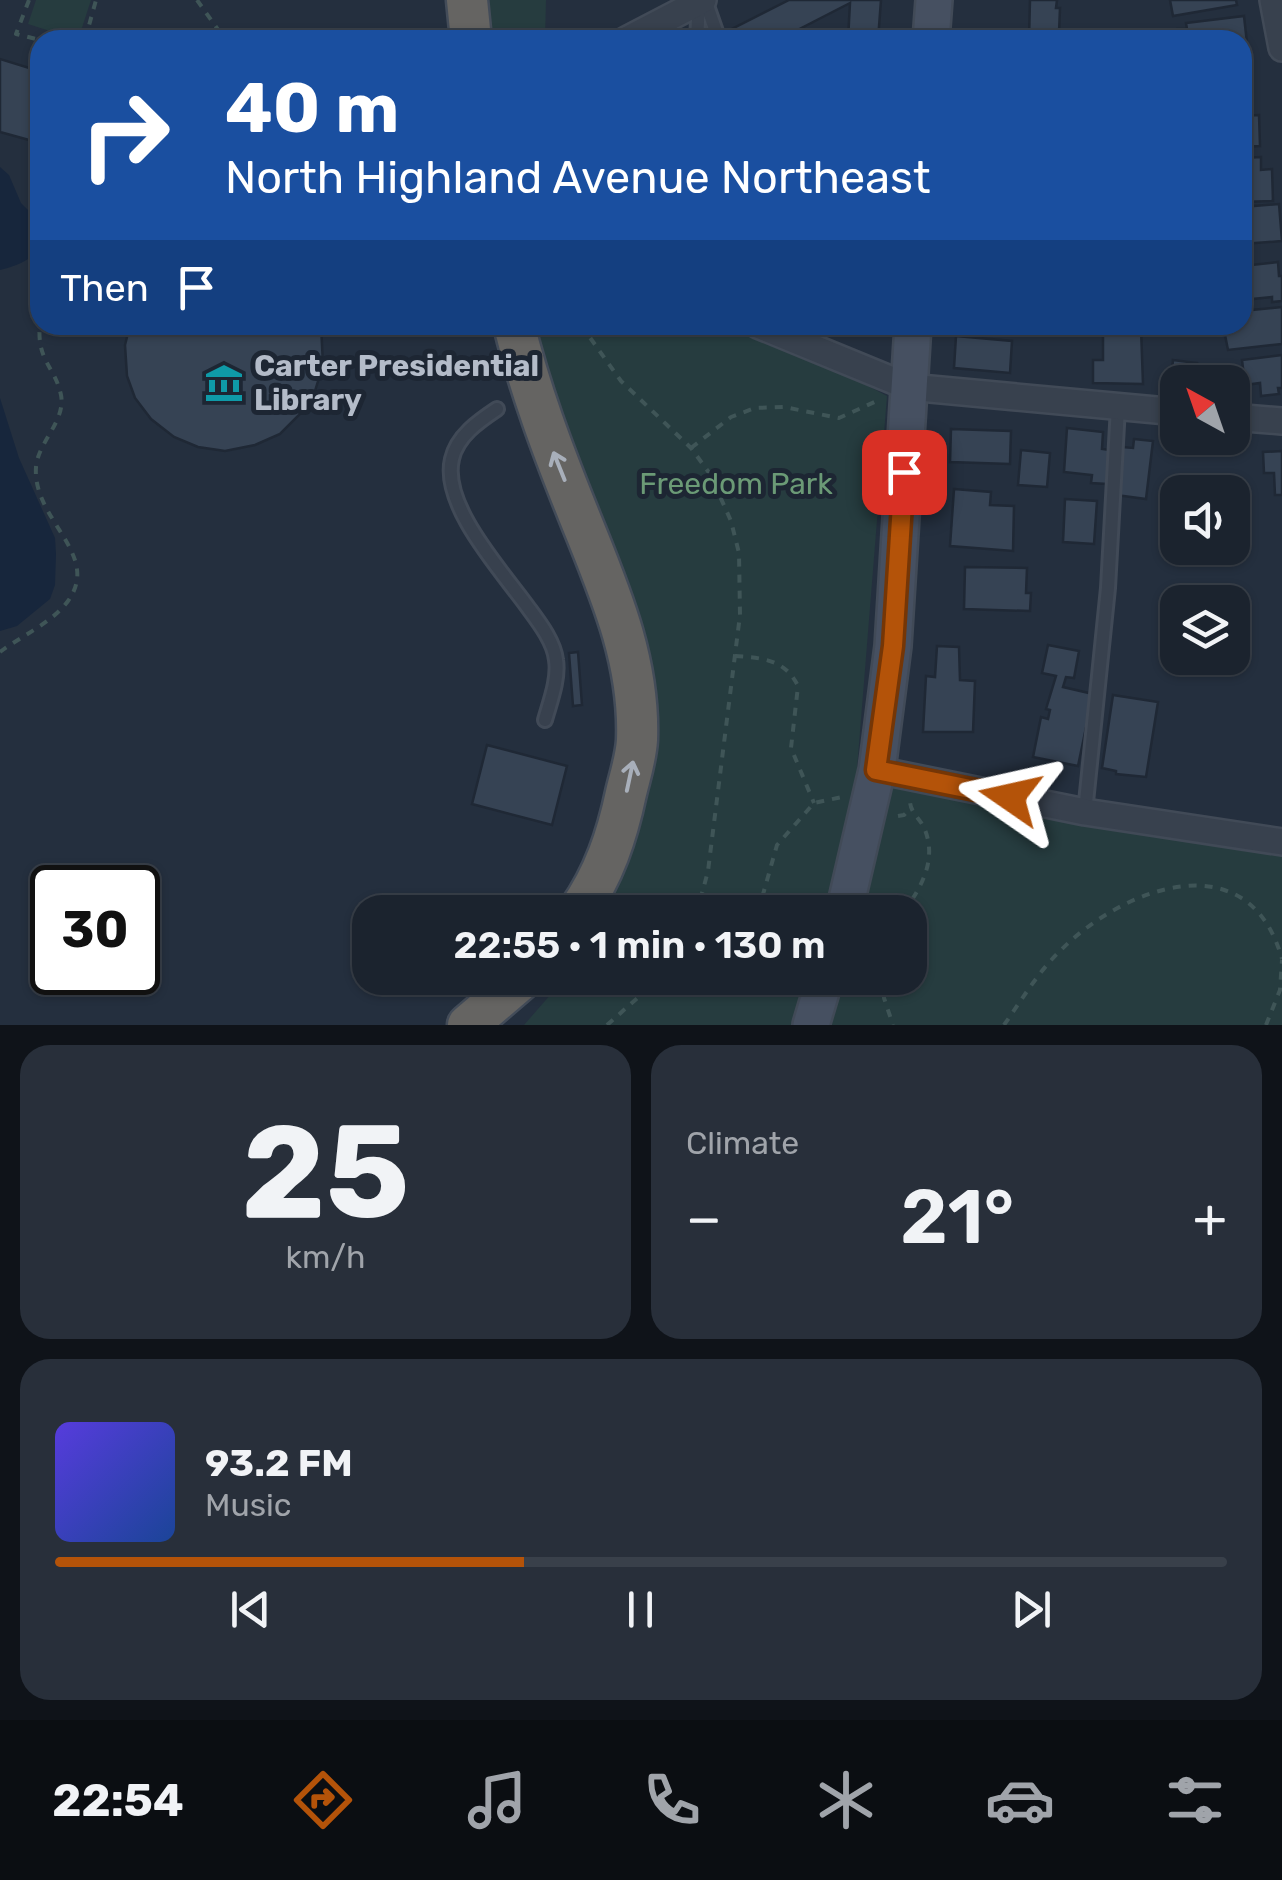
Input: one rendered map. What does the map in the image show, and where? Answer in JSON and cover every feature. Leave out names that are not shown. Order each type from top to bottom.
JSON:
[{"type":"highway","points":[[467,0],[470,30]]},
{"type":"highway","points":[[517,335],[544,428],[614,599],[628,647],[636,707],[636,745],[618,830],[595,895]]},
{"type":"highway","points":[[588,895],[603,870]]},
{"type":"highway","points":[[468,1025],[503,995]]},
{"type":"highway","points":[[511,1025],[538,995]]},
{"type":"main road","points":[[932,30],[934,0]]},
{"type":"main road","points":[[848,895],[874,785],[893,646],[896,392],[910,335]]},
{"type":"main road","points":[[811,1025],[820,995]]},
{"type":"street","points":[[1274,0],[1282,48]]},
{"type":"street","points":[[645,30],[702,1]]},
{"type":"street","points":[[779,335],[896,392],[1160,410]]},
{"type":"street","points":[[1250,418],[1282,421]]},
{"type":"street","points":[[874,785],[1282,842]]},
{"type":"lane","points":[[698,30],[702,1]]},
{"type":"lane","points":[[702,1],[715,30]]},
{"type":"lane","points":[[1085,812],[1108,588],[1118,407]]},
{"type":"lane","points":[[496,409],[470,428],[452,458],[452,491],[470,524],[542,626],[556,658],[545,720]]},
{"type":"path","points":[[28,0],[16,34],[30,38]]},
{"type":"path","points":[[88,30],[96,0]]},
{"type":"path","points":[[197,0],[215,30]]},
{"type":"path","points":[[0,652],[68,601],[78,566],[73,550],[49,518],[39,489],[36,467],[58,416],[61,396],[39,346],[40,335]]},
{"type":"path","points":[[588,335],[620,381],[691,448],[721,497],[739,552],[740,616],[708,871],[702,895]]},
{"type":"path","points":[[691,448],[731,417],[755,408],[784,407],[839,418],[896,392]]},
{"type":"path","points":[[735,656],[766,659],[788,668],[794,676],[798,686],[792,748],[814,803]]},
{"type":"path","points":[[763,895],[777,845],[814,803],[850,796],[874,785]]},
{"type":"path","points":[[910,809],[924,828],[929,848],[927,873],[914,895]]},
{"type":"path","points":[[1004,1025],[1058,952],[1093,922],[1134,898],[1170,886],[1203,885],[1239,895],[1258,909],[1275,933],[1282,959],[1280,990],[1266,1025]]},
{"type":"path","points":[[607,1025],[641,995]]},
{"type":"path","points":[[884,995],[894,1025]]},
{"type":"green space","points":[[36,0],[91,0],[81,30],[47,30],[28,24]]},
{"type":"green space","points":[[477,0],[546,0],[545,30],[481,30]]},
{"type":"green space","name":"Freedom Park","points":[[532,335],[758,335],[823,362],[887,396],[857,769],[1282,845],[1282,1025],[524,1025],[550,995],[927,995],[927,895],[608,895],[644,783]]},
{"type":"water","points":[[0,167],[9,175],[21,203],[30,212],[30,257],[0,270]]},
{"type":"water","points":[[0,398],[19,458],[55,538],[56,554],[55,585],[50,599],[17,626],[0,631]]},
{"type":"building","points":[[789,0],[881,0],[879,30],[849,30],[850,3],[797,30],[730,30]]},
{"type":"building","points":[[1030,0],[1057,0],[1059,30],[1029,30]]},
{"type":"building","points":[[1170,0],[1236,0],[1237,5],[1173,16]]},
{"type":"building","points":[[1244,16],[1246,30],[1178,30],[1187,29],[1186,23]]},
{"type":"building","points":[[0,59],[29,68],[30,65],[30,140],[0,132]]},
{"type":"building","points":[[1252,115],[1259,115],[1260,146],[1252,146]]},
{"type":"building","points":[[1252,157],[1261,157],[1261,170],[1272,169],[1273,201],[1252,202]]},
{"type":"building","points":[[1279,204],[1282,241],[1252,243],[1252,206]]},
{"type":"building","points":[[1278,262],[1282,301],[1272,302],[1272,297],[1252,299],[1252,265]]},
{"type":"building","points":[[1282,307],[1282,344],[1228,350],[1225,335],[1252,335],[1252,310]]},
{"type":"building","name":"Carter Presidential Library","points":[[128,335],[322,335],[323,365],[315,391],[280,434],[255,445],[225,451],[198,447],[174,437],[151,419],[135,398],[127,376]]},
{"type":"building","points":[[1103,335],[1141,335],[1143,384],[1093,383],[1093,360],[1103,360]]},
{"type":"building","points":[[956,336],[1012,341],[1010,373],[954,368]]},
{"type":"building","points":[[1282,355],[1279,394],[1261,396],[1260,383],[1250,384],[1250,365],[1243,365],[1242,360]]},
{"type":"building","points":[[1173,360],[1197,363],[1197,365],[1172,365]]},
{"type":"building","points":[[1067,428],[1103,432],[1102,449],[1110,450],[1107,484],[1091,483],[1092,475],[1064,472]]},
{"type":"building","points":[[951,429],[1011,431],[1010,464],[950,462]]},
{"type":"building","points":[[1134,439],[1153,441],[1146,499],[1116,495],[1122,447],[1133,448]]},
{"type":"building","points":[[1021,450],[1050,453],[1047,487],[1018,485]]},
{"type":"building","points":[[1282,451],[1282,495],[1275,495],[1274,473],[1264,473],[1263,452]]},
{"type":"building","points":[[954,489],[991,492],[990,505],[1014,506],[1013,551],[950,546]]},
{"type":"building","points":[[1065,499],[1097,501],[1094,544],[1063,542]]},
{"type":"building","points":[[965,567],[1027,568],[1030,611],[964,609]]},
{"type":"building","points":[[1048,645],[1079,651],[1074,678],[1066,677],[1063,687],[1093,694],[1078,766],[1033,757],[1041,717],[1048,719],[1050,710],[1046,709],[1056,676],[1042,673]]},
{"type":"building","points":[[937,646],[959,647],[960,680],[975,681],[973,732],[923,732],[926,676],[935,677]]},
{"type":"building","points":[[578,652],[582,705],[573,706],[569,653]]},
{"type":"building","points":[[1113,695],[1158,702],[1146,777],[1116,774],[1102,768]]},
{"type":"building","points":[[487,745],[567,766],[552,825],[472,804]]},
{"type":"place","name":"Carter Presidential Library","points":[[224,383]]},
{"type":"route","points":[[904,472],[893,646],[876,770],[1010,797]]}]
